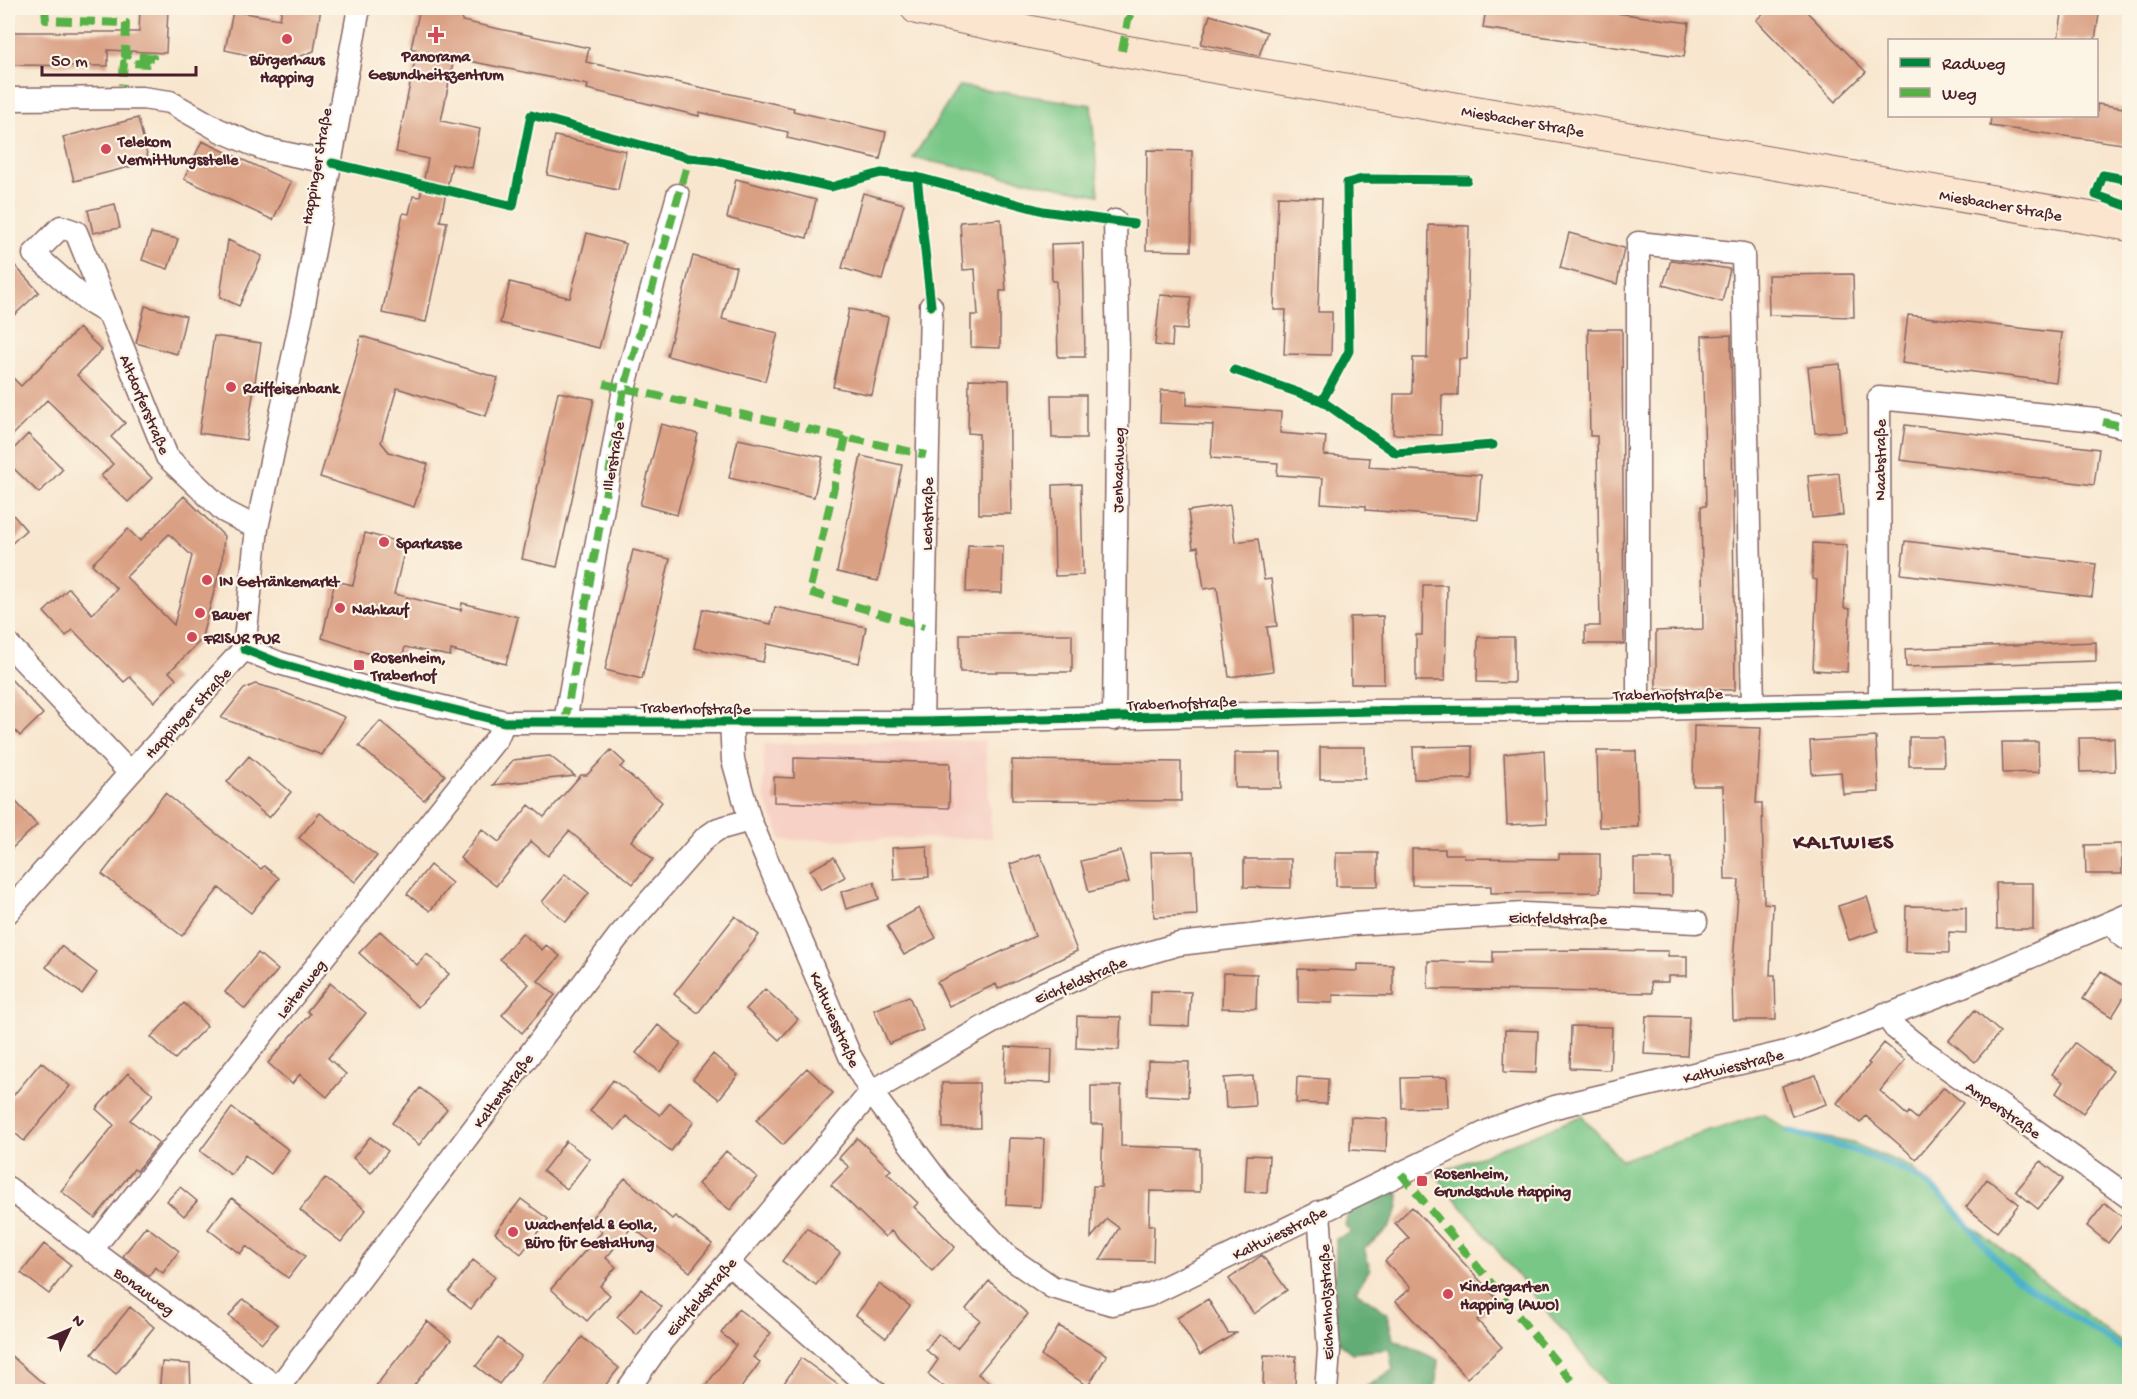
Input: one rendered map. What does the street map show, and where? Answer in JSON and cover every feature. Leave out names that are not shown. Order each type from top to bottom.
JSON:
[{"type":"main road","name":"Miesbacher Straße","points":[[917,8],[1122,51],[2130,225]]},
{"type":"street","name":"Happinger Straße","points":[[8,912],[130,773],[244,649],[257,528],[332,163],[359,8]]},
{"type":"street","points":[[8,99],[142,98],[170,102],[219,130],[264,149],[332,163]]},
{"type":"street","name":"Illerstraße","points":[[565,722],[624,389],[678,195]]},
{"type":"street","name":"Jenbachweg","points":[[1113,719],[1119,350],[1114,221]]},
{"type":"street","name":"Traberhofstraße","points":[[1638,709],[1638,243],[1743,254],[1753,706]]},
{"type":"street","name":"Lechstraße","points":[[922,722],[932,306]]},
{"type":"street","name":"Altdorferstraße","points":[[106,312],[167,457],[224,511],[257,528]]},
{"type":"street","name":"Naabstraße","points":[[1880,703],[1879,398],[2096,420],[2130,428]]},
{"type":"street","points":[[8,644],[130,773]]},
{"type":"street","name":"Traberhofstraße","points":[[244,649],[279,663],[377,691],[504,722],[922,722],[1113,719],[1372,711],[1638,709],[2130,696]]},
{"type":"street","name":"Leitenweg","points":[[91,1251],[497,738],[504,722]]},
{"type":"street","name":"Kaltwiesstraße","points":[[731,722],[733,760],[750,820],[850,1056],[871,1092],[940,1184],[1007,1256],[1052,1287],[1112,1304],[1149,1295],[1497,1127],[1555,1107],[1799,1049],[1885,1014],[1958,988],[2122,918]]},
{"type":"street","name":"Kaltenstraße","points":[[280,1390],[618,937],[705,838],[718,829],[750,820]]},
{"type":"street","name":"Eichfeldstraße","points":[[626,1392],[662,1341],[729,1264],[871,1092],[1043,993],[1110,964],[1179,944],[1353,924],[1524,914],[1696,922]]},
{"type":"street","points":[[2122,918],[2120,934],[2130,940]]},
{"type":"street","name":"Amperstraße","points":[[1885,1014],[1895,1028],[1925,1053],[2130,1198]]},
{"type":"street","name":"Bonauweg","points":[[8,1188],[280,1390]]},
{"type":"street","name":"Eichenholzstraße","points":[[1319,1212],[1329,1350],[1326,1392]]},
{"type":"street","points":[[729,1264],[876,1392]]},
{"type":"shaded area","points":[[985,740],[992,838],[782,840],[764,796],[764,744]]},
{"type":"green space","points":[[959,86],[1091,105],[1099,195],[913,158]]},
{"type":"green space","points":[[1763,1114],[1786,1130],[1852,1143],[1911,1167],[1961,1218],[2129,1348],[2129,1391],[1612,1391],[1435,1174],[1582,1116],[1621,1160]]},
{"type":"green space","points":[[1388,1189],[1399,1194],[1396,1212],[1384,1232],[1364,1248],[1370,1269],[1356,1291],[1387,1313],[1393,1339],[1438,1360],[1435,1391],[1363,1391],[1393,1370],[1389,1349],[1352,1353],[1334,1339],[1336,1239],[1351,1233],[1345,1225],[1349,1206]]},
{"type":"building","points":[[140,8],[168,8],[166,53],[108,50],[108,66],[8,65],[8,32],[139,32]]},
{"type":"building","name":"Bürgerhaus Happing","points":[[282,8],[321,8],[314,51],[283,63],[225,50],[233,11],[280,19]]},
{"type":"building","points":[[420,8],[463,13],[462,21],[589,48],[586,62],[794,108],[793,111],[886,132],[880,159],[787,138],[788,132],[699,112],[699,116],[587,89],[588,85],[454,58],[441,121],[480,129],[472,168],[452,164],[440,221],[447,222],[426,322],[382,313],[403,213],[409,214],[413,196],[420,197],[428,159],[396,152],[417,50],[411,48]]},
{"type":"building","points":[[1486,8],[1580,8],[1689,23],[1684,57],[1483,28]]},
{"type":"building","points":[[1769,8],[1803,8],[1866,72],[1835,102],[1756,20]]},
{"type":"building","points":[[2063,8],[2100,8],[2095,39],[2058,39]]},
{"type":"building","points":[[1210,15],[1267,32],[1259,56],[1201,44]]},
{"type":"building","points":[[2098,104],[2130,109],[2130,145],[1990,126],[1991,117],[2098,117]]},
{"type":"building","name":"Telekom Vermittlungsstelle","points":[[138,118],[149,162],[74,181],[63,137]]},
{"type":"building","points":[[555,136],[626,151],[618,190],[547,175]]},
{"type":"building","points":[[202,141],[291,182],[273,220],[184,179]]},
{"type":"building","points":[[1147,150],[1192,151],[1191,251],[1146,250]]},
{"type":"building","points":[[736,179],[816,200],[807,238],[727,218]]},
{"type":"building","points":[[863,193],[904,204],[882,280],[842,268]]},
{"type":"building","points":[[1278,196],[1322,198],[1318,312],[1332,312],[1331,355],[1284,354],[1286,310],[1274,310]]},
{"type":"building","points":[[115,204],[120,228],[93,233],[88,210]]},
{"type":"building","points":[[1001,219],[1006,291],[1000,291],[1000,348],[971,347],[971,315],[978,315],[975,269],[963,270],[960,222]]},
{"type":"building","points":[[1429,225],[1469,226],[1467,359],[1459,359],[1458,395],[1442,395],[1441,435],[1393,434],[1394,394],[1412,394],[1413,358],[1427,358]]},
{"type":"building","points":[[151,233],[178,239],[168,269],[142,260]]},
{"type":"building","points":[[587,233],[626,244],[599,348],[500,323],[510,282],[570,298]]},
{"type":"building","points":[[1569,233],[1624,248],[1617,284],[1560,268]]},
{"type":"building","points":[[228,240],[262,256],[239,306],[220,297]]},
{"type":"building","points":[[1083,243],[1085,357],[1058,357],[1056,281],[1052,281],[1051,244]]},
{"type":"building","points":[[693,256],[736,267],[722,319],[778,333],[765,381],[667,356]]},
{"type":"building","points":[[8,258],[39,292],[8,321]]},
{"type":"building","points":[[1671,260],[1730,269],[1722,302],[1663,285]]},
{"type":"building","points":[[1853,274],[1854,317],[1769,315],[1768,275]]},
{"type":"building","points":[[1160,295],[1191,297],[1187,330],[1173,329],[1172,347],[1155,345]]},
{"type":"building","points":[[145,306],[186,316],[177,354],[136,343]]},
{"type":"building","points":[[849,309],[888,317],[872,395],[833,387]]},
{"type":"building","points":[[1908,315],[2062,333],[2056,382],[1902,363]]},
{"type":"building","points":[[79,328],[102,350],[77,375],[125,423],[111,437],[152,478],[128,502],[101,476],[113,464],[47,400],[8,440],[8,373],[21,386]]},
{"type":"building","points":[[1588,329],[1622,329],[1624,644],[1585,644],[1585,626],[1600,626],[1597,436],[1590,436]]},
{"type":"building","points":[[1731,335],[1735,690],[1656,689],[1656,631],[1703,629],[1701,506],[1706,506],[1702,336]]},
{"type":"building","points":[[214,336],[261,343],[246,440],[199,433]]},
{"type":"building","points":[[361,336],[498,378],[486,416],[397,388],[381,442],[389,452],[428,464],[414,507],[320,477]]},
{"type":"building","points":[[1840,364],[1846,431],[1815,433],[1808,367]]},
{"type":"building","points":[[969,379],[1009,380],[1011,514],[979,514],[979,434],[968,433]]},
{"type":"building","points":[[1161,390],[1187,391],[1187,405],[1281,412],[1280,433],[1326,437],[1324,455],[1370,458],[1369,467],[1481,475],[1478,519],[1366,510],[1366,506],[1321,503],[1323,478],[1277,475],[1278,463],[1211,458],[1213,425],[1160,423]]},
{"type":"building","points":[[558,392],[594,399],[557,567],[522,559]]},
{"type":"building","points":[[1051,395],[1086,395],[1086,438],[1052,438]]},
{"type":"building","points":[[661,424],[698,434],[677,515],[640,505]]},
{"type":"building","points":[[1905,425],[2099,449],[2094,485],[1900,460]]},
{"type":"building","points":[[28,434],[63,469],[39,493],[8,463],[8,455]]},
{"type":"building","points":[[738,439],[823,457],[814,497],[729,478]]},
{"type":"building","points":[[861,456],[902,465],[878,581],[837,572]]},
{"type":"building","points":[[1839,473],[1843,515],[1812,518],[1808,476]]},
{"type":"building","points":[[1081,484],[1083,575],[1055,576],[1053,485]]},
{"type":"building","points":[[184,496],[224,536],[222,562],[201,640],[169,672],[176,679],[154,702],[130,677],[124,682],[73,630],[66,636],[44,612],[69,588],[92,614],[117,589],[92,564],[128,529],[140,541]],"holes":[[[169,534],[192,556],[174,625],[126,577]]]},
{"type":"building","points":[[1230,505],[1235,542],[1258,539],[1264,580],[1271,579],[1277,626],[1267,627],[1273,671],[1229,677],[1217,587],[1204,589],[1198,547],[1193,548],[1188,511]]},
{"type":"building","points":[[8,509],[26,530],[8,547]]},
{"type":"building","points":[[365,533],[406,544],[394,594],[461,610],[462,603],[518,617],[506,664],[451,650],[450,656],[405,647],[402,658],[376,656],[322,638],[335,581],[353,585]]},
{"type":"building","points":[[1905,541],[2096,564],[2092,597],[1901,574]]},
{"type":"building","points":[[1813,543],[1847,545],[1844,608],[1850,609],[1847,672],[1813,670],[1817,580],[1812,579]]},
{"type":"building","points":[[968,545],[1003,546],[1002,593],[966,592]]},
{"type":"building","points":[[633,550],[670,559],[642,679],[605,670]]},
{"type":"building","points":[[1423,585],[1447,585],[1445,681],[1416,681],[1416,635],[1422,635]]},
{"type":"building","points":[[775,607],[866,627],[859,663],[767,644],[763,662],[694,648],[703,609],[771,624]]},
{"type":"building","points":[[1383,616],[1384,684],[1351,684],[1350,617]]},
{"type":"building","points":[[960,634],[1072,634],[1072,672],[960,672]]},
{"type":"building","points":[[1478,637],[1514,637],[1514,683],[1477,682]]},
{"type":"building","points":[[2096,642],[2096,661],[1906,667],[1905,649]]},
{"type":"building","points":[[8,676],[43,714],[20,736],[8,723]]},
{"type":"building","points":[[255,684],[278,690],[345,717],[322,755],[221,718],[244,689]]},
{"type":"building","points":[[380,721],[445,775],[424,800],[359,746]]},
{"type":"building","points":[[1694,726],[1761,728],[1756,803],[1762,803],[1764,903],[1773,904],[1770,975],[1775,975],[1776,1020],[1733,1020],[1732,976],[1739,880],[1725,880],[1723,786],[1693,786]]},
{"type":"building","points":[[1876,737],[1879,792],[1843,794],[1841,772],[1812,774],[1810,741]]},
{"type":"building","points":[[1909,737],[1943,737],[1944,766],[1909,766]]},
{"type":"building","points":[[2079,738],[2114,738],[2115,771],[2080,772]]},
{"type":"building","points":[[2002,742],[2038,742],[2039,772],[2003,773]]},
{"type":"building","points":[[1472,746],[1472,779],[1414,779],[1413,747]]},
{"type":"building","points":[[1320,747],[1365,747],[1365,779],[1320,779]]},
{"type":"building","points":[[611,750],[625,763],[620,767],[662,802],[631,841],[653,859],[633,884],[569,831],[548,856],[531,841],[496,886],[460,858],[482,829],[499,842],[529,805],[544,817],[581,775],[587,775]]},
{"type":"building","points":[[1544,750],[1547,823],[1507,825],[1504,754]]},
{"type":"building","points":[[1597,751],[1636,751],[1638,827],[1599,827]]},
{"type":"building","points":[[1235,753],[1281,753],[1281,788],[1235,788]]},
{"type":"building","points":[[249,756],[291,792],[269,818],[227,782]]},
{"type":"building","points":[[550,756],[575,776],[493,785],[513,760]]},
{"type":"building","points":[[794,758],[950,763],[949,808],[774,802],[774,777],[794,778]]},
{"type":"building","points":[[1012,760],[1181,762],[1181,801],[1012,800]]},
{"type":"building","points":[[8,793],[37,825],[8,852]]},
{"type":"building","points":[[165,793],[261,869],[264,866],[279,878],[251,913],[219,888],[182,936],[102,874]]},
{"type":"building","points":[[320,813],[377,856],[355,882],[299,838]]},
{"type":"building","points":[[2121,844],[2122,874],[2086,874],[2085,845]]},
{"type":"building","points":[[927,846],[929,877],[894,880],[892,848]]},
{"type":"building","points":[[1412,849],[1445,849],[1445,854],[1464,854],[1464,858],[1559,859],[1559,854],[1600,854],[1600,892],[1491,893],[1491,886],[1412,885]]},
{"type":"building","points":[[1121,851],[1129,882],[1089,892],[1081,861]]},
{"type":"building","points":[[1194,851],[1197,915],[1154,917],[1151,852]]},
{"type":"building","points":[[1336,853],[1378,853],[1378,886],[1336,886]]},
{"type":"building","points":[[1040,854],[1077,951],[998,989],[996,984],[949,1006],[937,982],[1035,936],[1010,864]]},
{"type":"building","points":[[834,857],[845,877],[821,890],[810,870]]},
{"type":"building","points":[[1244,859],[1291,859],[1291,888],[1244,887]]},
{"type":"building","points":[[1634,859],[1672,859],[1672,896],[1634,895]]},
{"type":"building","points":[[430,865],[452,883],[430,911],[407,894]]},
{"type":"building","points":[[565,874],[589,893],[566,922],[542,902]]},
{"type":"building","points":[[874,882],[879,899],[846,909],[841,892]]},
{"type":"building","points":[[1996,883],[2033,883],[2033,929],[1997,929]]},
{"type":"building","points":[[1867,897],[1878,931],[1849,940],[1838,906]]},
{"type":"building","points":[[1906,906],[1966,907],[1966,933],[1949,932],[1949,953],[1905,952]]},
{"type":"building","points":[[919,908],[936,938],[904,955],[887,926]]},
{"type":"building","points":[[735,916],[759,935],[698,1013],[674,994]]},
{"type":"building","points":[[380,931],[417,965],[427,954],[449,974],[418,1007],[359,953]]},
{"type":"building","points":[[522,933],[542,950],[546,945],[560,956],[538,981],[555,995],[522,1033],[502,1015],[529,984],[500,959]]},
{"type":"building","points":[[61,946],[97,973],[82,994],[46,967]]},
{"type":"building","points":[[1493,951],[1668,951],[1668,956],[1687,956],[1687,976],[1668,976],[1668,982],[1651,982],[1652,993],[1428,989],[1428,961],[1493,963]]},
{"type":"building","points":[[258,953],[278,970],[245,1009],[225,992]]},
{"type":"building","points":[[1358,964],[1393,965],[1393,996],[1333,995],[1333,1003],[1298,1002],[1298,969],[1358,971]]},
{"type":"building","points":[[2101,971],[2129,989],[2112,1017],[2083,999]]},
{"type":"building","points":[[1223,973],[1257,974],[1256,1009],[1222,1008]]},
{"type":"building","points":[[330,983],[366,1013],[328,1058],[346,1074],[327,1097],[300,1074],[292,1084],[268,1063],[310,1014],[307,1011]]},
{"type":"building","points":[[765,989],[798,1019],[779,1040],[746,1009]]},
{"type":"building","points":[[1151,991],[1191,992],[1189,1026],[1150,1025]]},
{"type":"building","points":[[909,996],[923,1030],[889,1044],[874,1010]]},
{"type":"building","points":[[184,1003],[207,1026],[175,1059],[151,1037]]},
{"type":"building","points":[[1975,1010],[2000,1032],[1975,1062],[1949,1040]]},
{"type":"building","points":[[1077,1016],[1121,1017],[1119,1050],[1076,1048]]},
{"type":"building","points":[[1646,1016],[1689,1017],[1687,1056],[1644,1054]]},
{"type":"building","points":[[658,1025],[681,1043],[660,1072],[636,1053]]},
{"type":"building","points":[[1571,1026],[1612,1027],[1610,1070],[1570,1068]]},
{"type":"building","points":[[1505,1030],[1538,1031],[1536,1073],[1504,1072]]},
{"type":"building","points":[[1884,1043],[1905,1060],[1880,1091],[1907,1115],[1909,1112],[1917,1119],[1944,1087],[1963,1103],[1916,1159],[1866,1116],[1860,1123],[1837,1103],[1870,1064],[1868,1063]]},
{"type":"building","points":[[2075,1043],[2113,1071],[2083,1113],[2056,1093],[2063,1082],[2052,1074]]},
{"type":"building","points":[[1006,1047],[1052,1049],[1051,1083],[1004,1082]]},
{"type":"building","points":[[713,1054],[738,1075],[719,1099],[693,1079]]},
{"type":"building","points":[[1148,1061],[1189,1062],[1188,1097],[1147,1095]]},
{"type":"building","points":[[41,1062],[70,1086],[24,1141],[8,1127],[8,1102]]},
{"type":"building","points":[[807,1068],[833,1093],[783,1145],[756,1120]]},
{"type":"building","points":[[128,1073],[153,1094],[130,1120],[159,1143],[137,1171],[134,1169],[95,1218],[61,1191],[114,1125],[96,1109]]},
{"type":"building","points":[[1816,1075],[1826,1104],[1792,1116],[1782,1086]]},
{"type":"building","points":[[1253,1076],[1255,1106],[1226,1108],[1224,1078]]},
{"type":"building","points":[[1297,1077],[1328,1079],[1327,1104],[1296,1103]]},
{"type":"building","points":[[1447,1077],[1448,1107],[1402,1108],[1401,1078]]},
{"type":"building","points":[[613,1080],[660,1115],[670,1103],[694,1122],[671,1151],[626,1116],[615,1130],[590,1111]]},
{"type":"building","points":[[942,1083],[979,1083],[980,1128],[943,1128]]},
{"type":"building","points":[[1091,1086],[1121,1086],[1121,1146],[1200,1149],[1200,1192],[1150,1191],[1149,1225],[1154,1225],[1153,1261],[1100,1260],[1119,1228],[1107,1219],[1091,1238],[1093,1186],[1101,1186],[1103,1124],[1091,1124]]},
{"type":"building","points":[[420,1088],[447,1109],[419,1145],[392,1123]]},
{"type":"building","points":[[232,1108],[289,1150],[271,1174],[245,1155],[231,1175],[200,1151]]},
{"type":"building","points":[[1351,1117],[1387,1119],[1386,1152],[1350,1150]]},
{"type":"building","points":[[370,1137],[388,1151],[371,1173],[353,1158]]},
{"type":"building","points":[[857,1138],[891,1170],[887,1173],[918,1203],[914,1207],[955,1247],[932,1271],[891,1231],[885,1237],[831,1185],[849,1167],[839,1158]]},
{"type":"building","points":[[1009,1138],[1044,1139],[1041,1207],[1006,1205]]},
{"type":"building","points":[[566,1141],[590,1159],[567,1189],[543,1171]]},
{"type":"building","points":[[726,1151],[757,1177],[730,1210],[698,1184]]},
{"type":"building","points":[[1247,1155],[1269,1156],[1267,1193],[1245,1192]]},
{"type":"building","points":[[2041,1161],[2063,1179],[2038,1209],[2016,1191]]},
{"type":"building","points":[[325,1178],[366,1210],[341,1242],[300,1210]]},
{"type":"building","points":[[625,1178],[672,1219],[675,1216],[712,1244],[690,1272],[632,1227],[606,1258],[616,1267],[600,1286],[610,1295],[587,1321],[551,1289],[602,1232],[589,1221]]},
{"type":"building","points":[[1987,1179],[2019,1204],[1997,1232],[1966,1207]]},
{"type":"building","points":[[180,1187],[197,1201],[184,1216],[167,1201]]},
{"type":"building","points":[[232,1198],[305,1256],[288,1278],[246,1246],[240,1254],[208,1229]]},
{"type":"building","points":[[521,1199],[548,1219],[521,1254],[495,1233]]},
{"type":"building","points":[[2105,1203],[2126,1220],[2108,1243],[2087,1226]]},
{"type":"building","name":"Kindergarten Happing (AWO)","points":[[1412,1207],[1498,1300],[1477,1320],[1502,1347],[1467,1378],[1396,1301],[1411,1288],[1385,1261],[1409,1238],[1395,1223]]},
{"type":"building","points":[[146,1226],[179,1251],[163,1273],[155,1267],[149,1276],[123,1256]]},
{"type":"building","points":[[807,1228],[840,1253],[816,1285],[782,1261]]},
{"type":"building","points":[[44,1244],[71,1265],[49,1294],[21,1273]]},
{"type":"building","points":[[1262,1255],[1287,1290],[1254,1314],[1229,1279]]},
{"type":"building","points":[[473,1260],[495,1277],[471,1309],[449,1292]]},
{"type":"building","points":[[989,1281],[1028,1314],[978,1374],[1002,1392],[951,1392],[928,1374],[938,1360],[926,1350],[938,1334],[957,1348],[980,1320],[966,1309]]},
{"type":"building","points":[[879,1284],[910,1306],[886,1338],[856,1315]]},
{"type":"building","points":[[641,1289],[662,1307],[637,1335],[617,1317]]},
{"type":"building","points":[[243,1299],[278,1325],[262,1343],[229,1316]]},
{"type":"building","points":[[1208,1299],[1228,1333],[1236,1333],[1200,1355],[1177,1318]]},
{"type":"building","points":[[130,1307],[154,1327],[116,1374],[92,1354]]},
{"type":"building","points":[[738,1309],[771,1333],[753,1357],[760,1362],[738,1392],[701,1392],[736,1345],[721,1333]]},
{"type":"building","points":[[427,1321],[451,1340],[409,1392],[371,1392]]},
{"type":"building","points":[[1059,1326],[1107,1355],[1088,1386],[1041,1356]]},
{"type":"building","points":[[582,1337],[619,1368],[600,1392],[538,1392]]},
{"type":"building","points":[[498,1338],[521,1356],[499,1384],[476,1366]]},
{"type":"building","points":[[8,1353],[53,1392],[8,1392]]},
{"type":"building","points":[[1264,1355],[1296,1356],[1295,1387],[1263,1386]]},
{"type":"building","points":[[801,1358],[848,1392],[778,1392]]},
{"type":"building","points":[[162,1362],[190,1364],[191,1392],[159,1392]]},
{"type":"waterway","points":[[1789,1131],[1873,1157],[1893,1165],[1931,1187],[1947,1201],[1999,1262],[2018,1280],[2130,1354]]},
{"type":"marked path","points":[[45,8],[46,20],[126,23],[125,55],[153,58],[152,64],[124,63],[122,85]]},
{"type":"marked path","points":[[1122,51],[1128,20],[1135,8]]},
{"type":"marked path","points":[[565,722],[624,389],[689,158]]},
{"type":"marked path","points":[[604,384],[926,455]]},
{"type":"marked path","points":[[2103,422],[2130,428]]},
{"type":"marked path","points":[[846,437],[809,592],[924,627]]},
{"type":"marked path","points":[[1401,1174],[1581,1392]]},
{"type":"cycle path","points":[[332,163],[513,206],[531,115],[689,158],[711,160],[831,187],[881,173],[917,177]]},
{"type":"cycle path","points":[[2130,180],[2103,175],[2096,195],[2130,207]]},
{"type":"cycle path","points":[[931,306],[917,177],[1043,211],[1134,224]]},
{"type":"cycle path","points":[[1234,370],[1322,401],[1349,351],[1347,183],[1362,179],[1467,180]]},
{"type":"cycle path","points":[[1322,401],[1396,453],[1493,445]]},
{"type":"cycle path","points":[[244,649],[279,663],[377,691],[504,722],[922,722],[1372,711],[1654,709],[2130,696]]},
{"type":"place","name":"Panorama Gesundheitszentrum","points":[[436,35]]},
{"type":"place","name":"Bürgerhaus Happing","points":[[287,39]]},
{"type":"place","name":"Telekom Vermittlungsstelle","points":[[106,149]]},
{"type":"place","name":"Raiffeisenbank","points":[[231,387]]},
{"type":"place","name":"Sparkasse","points":[[384,542]]},
{"type":"place","name":"IN Getränkemarkt","points":[[207,580]]},
{"type":"place","name":"Nahkauf","points":[[340,608]]},
{"type":"place","name":"Bauer","points":[[200,613]]},
{"type":"place","name":"FRISUR PUR","points":[[192,637]]},
{"type":"place","name":"Rosenheim, Traberhof","points":[[359,665]]},
{"type":"place","name":"Rosenheim, Grundschule Happing","points":[[1422,1181]]},
{"type":"place","name":"Wachenfeld & Golla, Büro für Gestaltung","points":[[513,1232]]},
{"type":"place","name":"Kindergarten Happing (AWO)","points":[[1448,1294]]},
{"type":"district","name":"KALTWIES","points":[[1844,840]]}]
